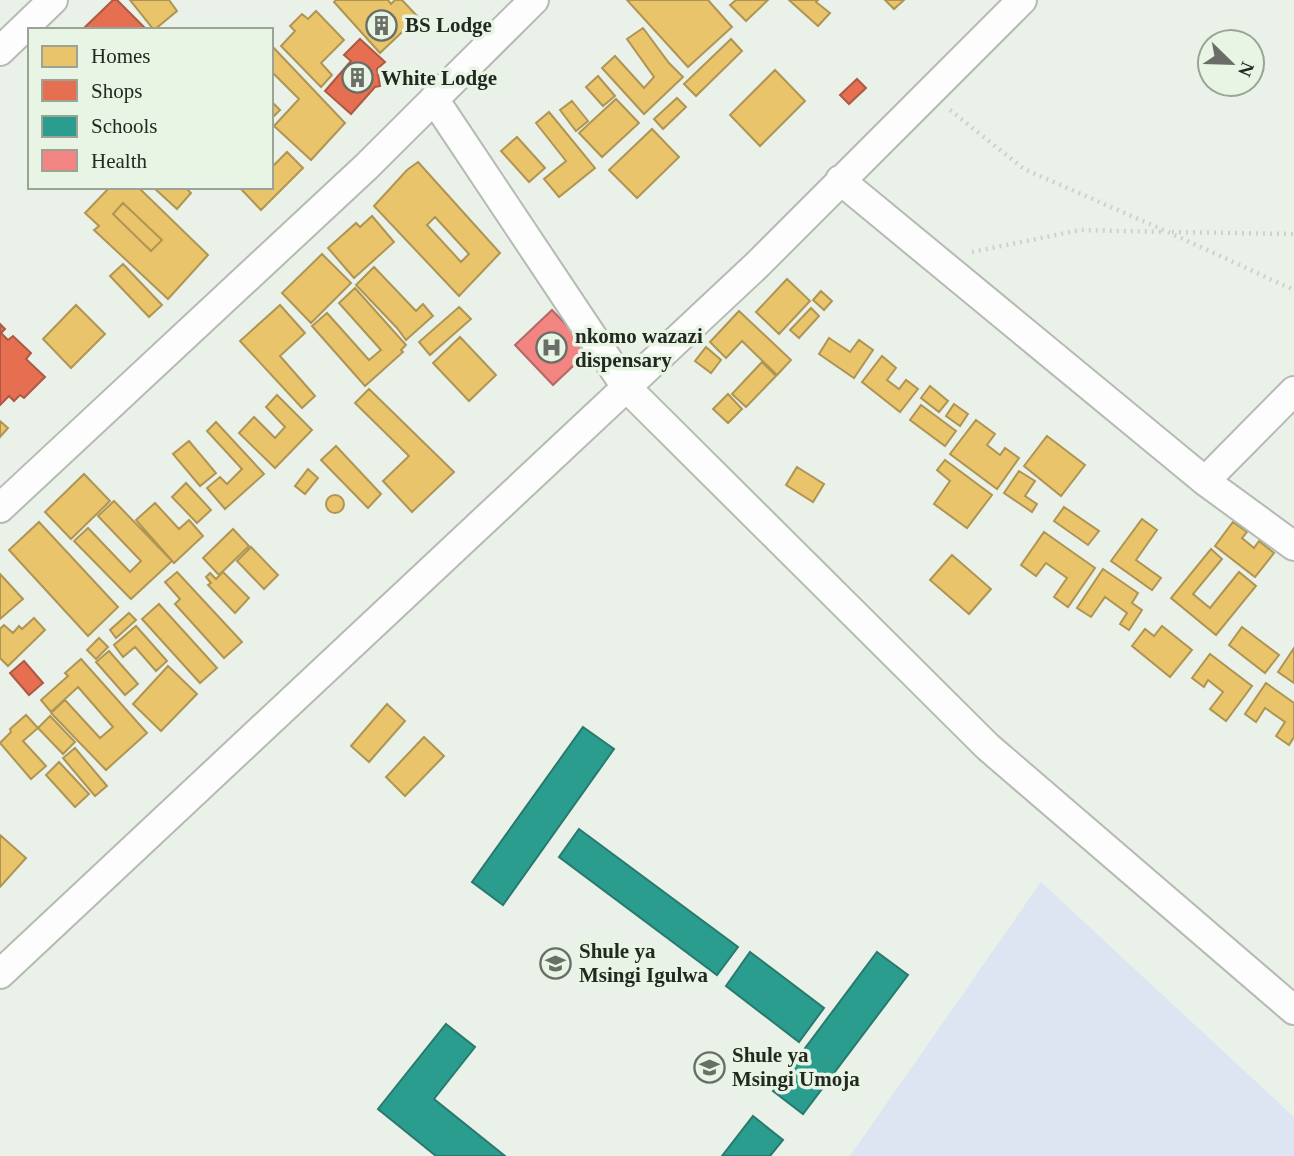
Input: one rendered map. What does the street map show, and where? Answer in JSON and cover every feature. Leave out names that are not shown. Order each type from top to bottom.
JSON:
[{"type":"street","points":[[0,51],[53,0]]},
{"type":"street","points":[[0,508],[356,176],[534,0]]},
{"type":"street","points":[[0,974],[757,265],[1022,0]]},
{"type":"street","points":[[434,99],[626,387],[988,747],[1293,1006]]},
{"type":"street","points":[[840,180],[1205,481],[1294,546]]},
{"type":"street","points":[[1205,481],[1294,391]]},
{"type":"path","points":[[928,93],[1024,169],[1294,290]]},
{"type":"path","points":[[936,259],[1080,230],[1294,234]]},
{"type":"shaded area","points":[[1041,882],[1294,1117],[1294,1156],[850,1156]]},
{"type":"building: Homes","points":[[130,0],[169,0],[177,11],[156,28],[152,28]]},
{"type":"building: Homes","name":"BS Lodge","points":[[388,0],[391,4],[395,0],[402,0],[418,17],[380,53],[334,2]]},
{"type":"building: Homes","points":[[627,0],[708,0],[732,27],[688,67]]},
{"type":"building: Homes","points":[[736,0],[768,0],[746,21],[730,5]]},
{"type":"building: Homes","points":[[789,0],[818,0],[816,2],[830,13],[818,26]]},
{"type":"building: Homes","points":[[885,0],[904,0],[894,9]]},
{"type":"building: Homes","points":[[316,11],[344,40],[321,63],[332,75],[321,87],[281,46],[295,31],[290,26],[302,14],[308,19]]},
{"type":"building: Homes","points":[[643,28],[683,77],[644,114],[602,68],[615,56],[644,88],[654,77],[627,39]]},
{"type":"building: Homes","points":[[731,39],[742,51],[696,96],[684,84]]},
{"type":"building: Homes","points":[[273,47],[345,123],[311,160],[274,126],[299,99],[273,73]]},
{"type":"building: Homes","points":[[775,70],[805,101],[760,146],[730,115]]},
{"type":"building: Homes","points":[[598,76],[615,96],[603,106],[586,87]]},
{"type":"building: Homes","points":[[677,98],[686,107],[663,129],[654,119]]},
{"type":"building: Homes","points":[[616,99],[639,123],[602,157],[579,133]]},
{"type":"building: Homes","points":[[572,101],[588,121],[576,131],[560,110]]},
{"type":"building: Homes","points":[[273,103],[280,110],[273,117]]},
{"type":"building: Homes","points":[[549,112],[595,168],[559,197],[544,179],[566,161],[536,123]]},
{"type":"building: Homes","points":[[652,129],[679,157],[637,198],[609,170]]},
{"type":"building: Homes","points":[[517,137],[545,168],[529,182],[501,151]]},
{"type":"building: Homes","points":[[287,152],[303,168],[261,210],[241,189],[273,189],[273,166]]},
{"type":"building: Homes","points":[[418,162],[500,253],[459,296],[374,206],[407,170]],"holes":[[[435,217],[469,254],[461,262],[427,225]]]},
{"type":"building: Homes","points":[[108,189],[140,189],[208,255],[168,299],[94,230],[99,226],[85,213]],"holes":[[[123,203],[162,240],[151,251],[113,214]]]},
{"type":"building: Homes","points":[[155,189],[187,189],[191,193],[177,209]]},
{"type":"building: Homes","points":[[123,203],[162,240],[151,251],[113,214]]},
{"type":"building: Homes","points":[[372,216],[394,242],[354,278],[328,248],[356,223],[360,227]]},
{"type":"building: Homes","points":[[322,254],[351,283],[311,323],[282,293]]},
{"type":"building: Homes","points":[[123,264],[162,305],[149,317],[110,276]]},
{"type":"building: Homes","points":[[374,267],[416,311],[423,304],[433,316],[406,340],[356,285]]},
{"type":"building: Homes","points":[[787,279],[810,301],[779,334],[756,312]]},
{"type":"building: Homes","points":[[355,288],[406,345],[401,350],[403,352],[365,386],[312,326],[327,313],[369,360],[381,350],[339,303]]},
{"type":"building: Homes","points":[[821,291],[832,301],[824,310],[813,300]]},
{"type":"building: Homes","points":[[76,305],[105,334],[71,368],[43,339]]},
{"type":"building: Homes","points":[[280,305],[305,333],[280,356],[315,396],[302,408],[240,341]]},
{"type":"building: Homes","points":[[459,307],[471,319],[430,355],[419,342]]},
{"type":"building: Homes","points":[[811,308],[819,316],[799,338],[790,330]]},
{"type":"building: Homes","points":[[739,311],[791,360],[777,375],[742,341],[726,358],[710,342]]},
{"type":"building: Homes","points":[[460,337],[496,375],[469,401],[433,363]]},
{"type":"building: Homes","points":[[829,338],[850,352],[859,340],[873,350],[854,378],[819,354]]},
{"type":"building: Homes","points":[[706,347],[721,360],[711,373],[695,361]]},
{"type":"building: Homes","points":[[882,356],[896,368],[887,380],[899,389],[906,380],[918,389],[900,412],[862,382]]},
{"type":"building: Homes","points":[[762,362],[776,376],[746,407],[732,394]]},
{"type":"building: Homes","points":[[930,386],[948,401],[939,412],[921,398]]},
{"type":"building: Homes","points":[[369,389],[454,472],[412,512],[383,481],[409,456],[355,403]]},
{"type":"building: Homes","points":[[728,394],[742,409],[728,423],[713,409]]},
{"type":"building: Homes","points":[[277,395],[312,430],[275,468],[239,433],[254,417],[275,438],[285,427],[266,407]]},
{"type":"building: Homes","points":[[954,404],[968,414],[960,426],[946,416]]},
{"type":"building: Homes","points":[[921,405],[956,431],[945,446],[910,420]]},
{"type":"building: Homes","points":[[976,420],[995,434],[987,445],[1000,455],[1005,448],[1019,458],[997,489],[950,454]]},
{"type":"building: Homes","points":[[0,421],[8,428],[0,437]]},
{"type":"building: Homes","points":[[216,422],[264,474],[225,509],[207,488],[220,477],[227,484],[242,469],[207,431]]},
{"type":"building: Homes","points":[[1047,436],[1085,465],[1061,496],[1024,466]]},
{"type":"building: Homes","points":[[189,441],[216,473],[200,486],[173,454]]},
{"type":"building: Homes","points":[[336,446],[381,494],[368,508],[321,460]]},
{"type":"building: Homes","points":[[945,460],[992,495],[967,528],[934,504],[950,481],[937,470]]},
{"type":"building: Homes","points":[[797,467],[824,484],[813,502],[786,485]]},
{"type":"building: Homes","points":[[308,469],[318,478],[305,494],[295,486]]},
{"type":"building: Homes","points":[[1019,471],[1035,481],[1025,496],[1037,504],[1032,512],[1004,493]]},
{"type":"building: Homes","points":[[84,474],[110,501],[71,539],[45,512]]},
{"type":"building: Homes","points":[[186,483],[211,510],[197,523],[172,497]]},
{"type":"building: Homes","points":[[335,495],[341,498],[344,504],[341,510],[335,513],[329,510],[326,504],[329,498]]},
{"type":"building: Homes","points":[[114,501],[172,561],[131,599],[74,541],[88,528],[130,572],[141,561],[98,516]]},
{"type":"building: Homes","points":[[155,503],[179,529],[189,520],[203,536],[174,563],[136,520]]},
{"type":"building: Homes","points":[[1064,507],[1099,531],[1088,545],[1054,521]]},
{"type":"building: Homes","points":[[1142,519],[1157,530],[1136,560],[1161,578],[1152,590],[1111,561]]},
{"type":"building: Homes","points":[[39,522],[118,607],[88,636],[9,550]]},
{"type":"building: Homes","points":[[1233,522],[1247,532],[1242,538],[1254,548],[1259,541],[1274,553],[1255,577],[1215,546]]},
{"type":"building: Homes","points":[[233,529],[249,546],[219,575],[203,558]]},
{"type":"building: Homes","points":[[1044,532],[1095,568],[1068,607],[1054,597],[1067,578],[1046,563],[1036,576],[1021,565]]},
{"type":"building: Homes","points":[[251,547],[278,575],[264,589],[237,561]]},
{"type":"building: Homes","points":[[1211,549],[1222,559],[1193,594],[1210,608],[1239,572],[1256,586],[1216,635],[1171,598]]},
{"type":"building: Homes","points":[[952,555],[991,589],[969,614],[930,580]]},
{"type":"building: Homes","points":[[1103,569],[1138,593],[1132,603],[1142,610],[1129,630],[1120,624],[1127,613],[1105,597],[1091,617],[1077,608]]},
{"type":"building: Homes","points":[[177,572],[242,642],[224,658],[175,604],[180,599],[165,582]]},
{"type":"building: Homes","points":[[223,572],[249,598],[235,613],[208,585],[211,583],[206,577],[210,573],[216,579]]},
{"type":"building: Homes","points":[[0,574],[23,599],[0,619]]},
{"type":"building: Homes","points":[[159,604],[217,668],[200,683],[142,619]]},
{"type":"building: Homes","points":[[129,613],[136,620],[116,638],[110,630]]},
{"type":"building: Homes","points":[[34,618],[45,630],[8,666],[0,658],[0,629],[4,625],[13,633],[19,626],[22,629]]},
{"type":"building: Homes","points":[[136,626],[167,661],[156,671],[135,647],[123,657],[114,645]]},
{"type":"building: Homes","points":[[1162,626],[1192,650],[1170,677],[1132,646],[1145,629],[1154,636]]},
{"type":"building: Homes","points":[[1242,627],[1279,655],[1265,673],[1229,645]]},
{"type":"building: Homes","points":[[99,638],[108,647],[96,659],[87,650]]},
{"type":"building: Homes","points":[[1294,648],[1294,683],[1278,672]]},
{"type":"building: Homes","points":[[109,651],[138,684],[125,695],[96,662]]},
{"type":"building: Homes","points":[[1210,654],[1252,686],[1226,721],[1210,709],[1223,692],[1208,680],[1204,687],[1192,678]]},
{"type":"building: Homes","points":[[81,659],[147,733],[106,770],[51,713],[65,700],[100,738],[113,727],[78,687],[51,712],[41,700],[68,676],[65,673]]},
{"type":"building: Homes","points":[[168,666],[197,694],[161,731],[133,704]]},
{"type":"building: Homes","points":[[1266,683],[1294,703],[1294,737],[1289,745],[1276,736],[1285,722],[1265,708],[1256,722],[1245,714]]},
{"type":"building: Homes","points":[[387,704],[405,721],[369,762],[351,746]]},
{"type":"building: Homes","points":[[26,715],[38,728],[23,741],[46,766],[31,779],[0,743],[11,732],[10,729]]},
{"type":"building: Homes","points":[[50,716],[75,742],[63,754],[38,728]]},
{"type":"building: Homes","points":[[424,737],[444,756],[405,796],[386,777]]},
{"type":"building: Homes","points":[[75,748],[107,786],[95,796],[63,758]]},
{"type":"building: Homes","points":[[59,762],[89,794],[75,807],[46,775]]},
{"type":"building: Homes","points":[[0,835],[26,858],[0,887]]},
{"type":"building: Shops","points":[[113,0],[117,0],[145,28],[84,28]]},
{"type":"building: Shops","name":"White Lodge","points":[[360,39],[385,62],[377,69],[380,86],[375,87],[351,114],[325,91],[351,61],[344,55]]},
{"type":"building: Shops","points":[[857,79],[866,88],[849,104],[840,95]]},
{"type":"building: Shops","points":[[0,324],[5,329],[1,333],[8,340],[13,336],[31,353],[26,359],[45,377],[24,398],[20,395],[14,401],[9,396],[0,405]]},
{"type":"building: Shops","points":[[24,661],[43,683],[29,695],[10,673]]},
{"type":"building: Schools","points":[[583,727],[614,749],[503,905],[472,882]]},
{"type":"building: Schools","points":[[579,829],[738,947],[717,975],[559,857]]},
{"type":"building: Schools","points":[[750,952],[824,1008],[799,1042],[726,986]]},
{"type":"building: Schools","points":[[877,952],[908,975],[803,1114],[773,1091]]},
{"type":"building: Schools","points":[[446,1024],[475,1047],[434,1099],[505,1156],[436,1156],[378,1109]]},
{"type":"building: Schools","points":[[753,1116],[783,1140],[770,1156],[722,1156]]},
{"type":"building: Health","name":"nkomo wazazi dispensary","points":[[552,310],[590,350],[553,385],[515,345]]},
{"type":"place","name":"BS Lodge","points":[[382,25]]},
{"type":"place","name":"White Lodge","points":[[358,78]]},
{"type":"place","name":"nkomo wazazi dispensary","points":[[552,348]]},
{"type":"place","name":"Shule ya Msingi Igulwa","points":[[556,963]]},
{"type":"place","name":"Shule ya Msingi Umoja","points":[[709,1067]]}]
